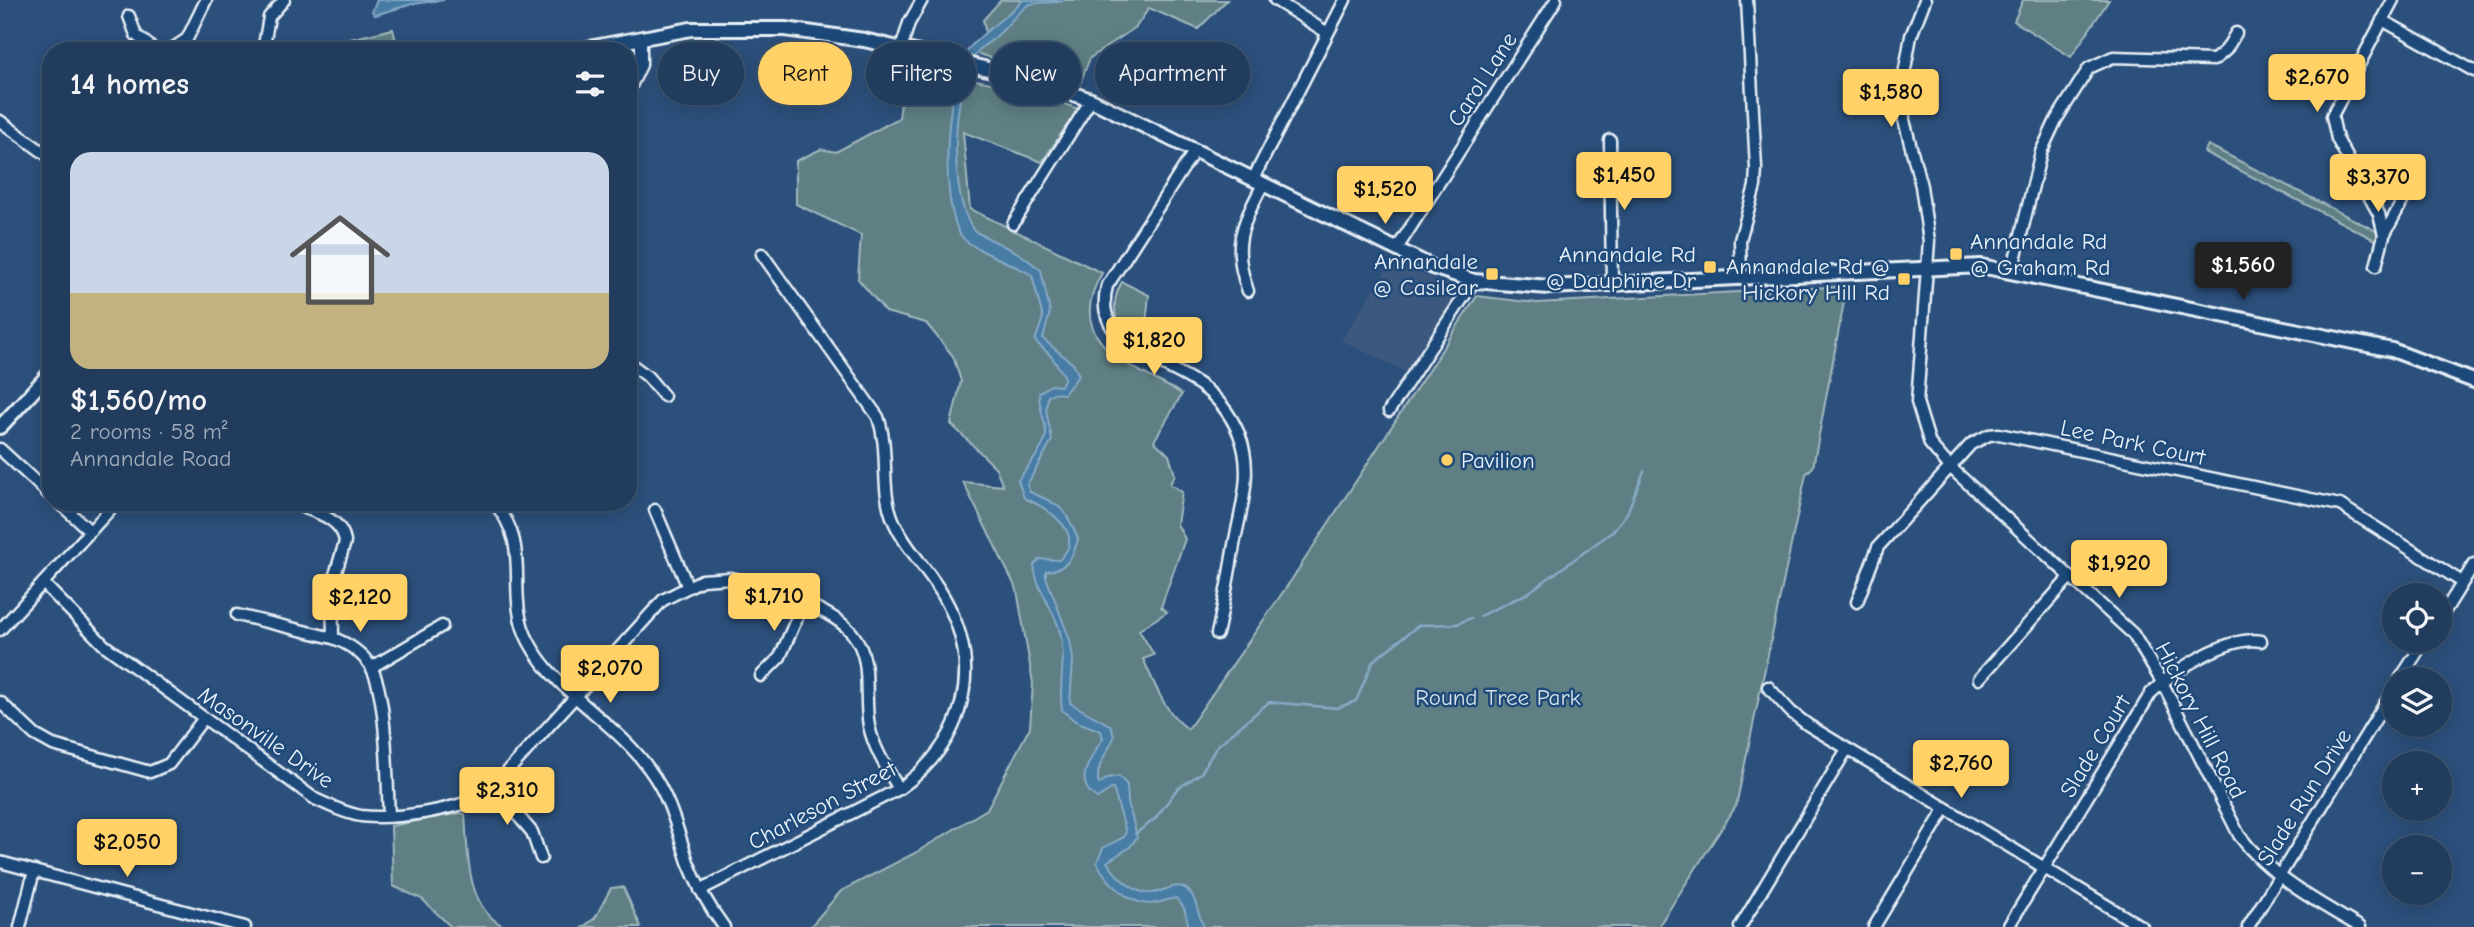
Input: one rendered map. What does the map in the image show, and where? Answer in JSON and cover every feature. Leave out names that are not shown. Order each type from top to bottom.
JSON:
[{"type":"main road","points":[[620,42],[691,29],[785,29],[866,43]]},
{"type":"main road","points":[[976,66],[1062,88],[1091,100],[1396,250],[1433,267],[1474,281],[1519,287],[1981,266],[2392,350],[2474,381]]},
{"type":"main road","points":[[0,427],[42,382]]},
{"type":"street","points":[[182,42],[187,39],[206,0]]},
{"type":"street","points":[[265,42],[269,17],[284,0]]},
{"type":"street","points":[[903,42],[909,23],[922,0]]},
{"type":"street","points":[[1275,0],[1326,32]]},
{"type":"street","points":[[1248,290],[1238,258],[1240,232],[1258,181],[1326,32],[1345,0]]},
{"type":"street","name":"Carol Lane","points":[[1396,250],[1556,0]]},
{"type":"street","points":[[1741,277],[1740,240],[1755,186],[1756,168],[1747,0]]},
{"type":"street","name":"Hickory Hill Road","points":[[1925,0],[1905,60],[1903,99],[1909,141],[1927,214],[1929,267],[1917,402],[1927,438],[1950,467],[2133,634],[2162,682],[2239,835],[2256,856],[2278,874],[2360,927]]},
{"type":"street","points":[[2385,235],[2379,214],[2337,139],[2332,116],[2393,0]]},
{"type":"street","points":[[128,16],[136,35],[145,42]]},
{"type":"street","points":[[2382,20],[2474,71]]},
{"type":"street","points":[[2012,272],[2041,152],[2063,107],[2089,68],[2113,57],[2214,60],[2226,50],[2236,33]]},
{"type":"street","points":[[637,73],[641,65],[641,38]]},
{"type":"street","points":[[1013,224],[1091,100]]},
{"type":"street","points":[[0,121],[42,151]]},
{"type":"street","points":[[1610,140],[1612,284]]},
{"type":"street","points":[[1195,150],[1107,286],[1104,298],[1111,329],[1126,344],[1201,386],[1222,404],[1239,434],[1245,456],[1247,483],[1217,634]]},
{"type":"street","points":[[2376,267],[2385,235],[2416,176]]},
{"type":"street","name":"Charleson Street","points":[[700,890],[899,789],[929,765],[947,740],[958,716],[965,667],[958,629],[944,595],[892,518],[886,491],[887,447],[878,417],[762,254]]},
{"type":"street","points":[[1389,411],[1474,281]]},
{"type":"street","points":[[637,369],[664,396]]},
{"type":"street","name":"Lee Park Court","points":[[1857,602],[1878,547],[1970,444],[1999,434],[2340,505],[2462,582]]},
{"type":"street","points":[[0,449],[42,488]]},
{"type":"street","points":[[655,510],[687,585]]},
{"type":"street","points":[[68,511],[90,531]]},
{"type":"street","points":[[0,630],[109,511]]},
{"type":"street","points":[[310,511],[335,522],[344,534],[345,541],[331,597],[333,638]]},
{"type":"street","points":[[500,511],[507,520],[517,546],[517,596],[526,635],[550,671],[624,738],[652,772],[672,810],[700,890],[724,927]]},
{"type":"street","points":[[2452,599],[2474,564]]},
{"type":"street","points":[[1979,679],[2070,577]]},
{"type":"street","name":"Masonville Drive","points":[[43,583],[104,645],[315,799],[347,813],[389,816],[466,803],[494,788],[663,600],[687,585],[702,580],[731,578],[803,604],[843,624],[859,643],[867,667],[867,704],[873,742],[899,789]]},
{"type":"street","points":[[761,677],[780,657],[803,604]]},
{"type":"street","points":[[237,615],[333,638],[356,649],[372,667],[379,691],[389,816]]},
{"type":"street","points":[[372,667],[442,626]]},
{"type":"street","name":"Slade Court","points":[[2008,927],[2141,706],[2162,682],[2232,643],[2251,639],[2261,641]]},
{"type":"street","points":[[1768,687],[1791,712],[1847,749],[2142,927]]},
{"type":"street","points":[[0,702],[35,735],[53,745],[150,772],[169,764],[204,718]]},
{"type":"street","name":"Slade Run Drive","points":[[2248,927],[2382,708]]},
{"type":"street","points":[[1740,927],[1847,749]]},
{"type":"street","points":[[494,788],[532,832],[541,859]]},
{"type":"street","points":[[1874,927],[1945,809]]},
{"type":"street","points":[[0,862],[245,927]]},
{"type":"street","points":[[20,927],[34,871]]},
{"type":"shaded area","points":[[377,0],[444,0],[412,4],[375,15],[372,11]]},
{"type":"shaded area","points":[[1023,0],[1064,0],[1028,5],[976,55],[975,42]]},
{"type":"shaded area","points":[[952,105],[960,105],[956,142],[957,168],[960,193],[974,231],[1020,254],[1041,270],[1050,312],[1043,339],[1073,364],[1079,375],[1064,394],[1053,393],[1048,396],[1046,410],[1052,440],[1027,485],[1030,492],[1049,501],[1066,514],[1078,539],[1068,562],[1059,568],[1046,571],[1046,577],[1070,640],[1073,660],[1070,703],[1111,726],[1114,737],[1098,772],[1099,784],[1108,778],[1119,776],[1127,785],[1128,802],[1137,837],[1130,847],[1107,862],[1120,878],[1139,891],[1152,893],[1183,887],[1192,895],[1204,927],[1189,927],[1184,908],[1176,898],[1149,904],[1133,900],[1112,883],[1097,863],[1103,848],[1124,837],[1126,832],[1113,788],[1097,798],[1085,785],[1089,761],[1103,738],[1101,731],[1075,721],[1062,710],[1062,642],[1054,615],[1038,583],[1034,565],[1040,559],[1059,560],[1067,550],[1069,541],[1067,532],[1053,515],[1024,498],[1018,480],[1040,451],[1045,437],[1039,393],[1051,385],[1061,386],[1065,377],[1051,356],[1035,341],[1043,318],[1032,275],[984,252],[962,237],[950,199]]},
{"type":"shaded area","points":[[1392,261],[1463,291],[1408,373],[1341,340]]},
{"type":"green space","points":[[1001,0],[1227,0],[1198,29],[1149,8],[1136,27],[1114,42],[1095,42],[1095,55],[1090,58],[1081,81],[1081,42],[990,42],[990,57],[976,53],[976,49],[990,36],[986,34],[983,20]]},
{"type":"green space","points":[[2023,0],[2109,0],[2071,57],[2014,21]]},
{"type":"green space","points":[[393,29],[396,42],[342,42]]},
{"type":"green space","name":"Round Tree Park","points":[[976,80],[990,83],[990,105],[1067,105],[1078,109],[1042,162],[963,132],[970,209],[1102,273],[1091,297],[1090,318],[1096,335],[1108,350],[1125,362],[1182,394],[1154,441],[1169,455],[1175,475],[1170,484],[1182,492],[1177,524],[1185,539],[1161,607],[1167,612],[1139,630],[1154,655],[1143,659],[1156,688],[1172,714],[1188,729],[1292,579],[1477,296],[1537,303],[1847,286],[1813,467],[1806,474],[1736,806],[1658,927],[810,927],[841,891],[915,853],[987,809],[1030,727],[1033,683],[1017,590],[963,482],[1003,486],[996,468],[951,424],[961,381],[953,356],[926,323],[886,312],[858,279],[861,235],[796,204],[796,161],[821,149],[836,152],[899,118],[901,105],[976,105]]},
{"type":"green space","points":[[2208,145],[2382,234],[2379,242],[2204,152]]},
{"type":"green space","points":[[1122,282],[1149,295],[1145,334],[1138,347],[1124,334],[1116,318],[1115,300]]},
{"type":"green space","points":[[465,814],[468,862],[476,894],[493,919],[506,927],[451,927],[422,899],[393,886],[391,826]]},
{"type":"green space","points":[[623,887],[641,927],[583,927],[595,918],[611,888]]},
{"type":"waterway","points":[[1480,616],[1528,593],[1612,532],[1627,513],[1644,471]]},
{"type":"waterway","points":[[1135,834],[1155,819],[1177,789],[1201,773],[1217,746],[1269,702],[1337,708],[1356,701],[1373,661],[1419,625],[1457,624],[1471,618]]},
{"type":"place","name":"Annandale Rd @ Graham Rd","points":[[1956,254]]},
{"type":"place","name":"Annandale Rd @ Dauphine Dr","points":[[1710,267]]},
{"type":"place","name":"Annandale @ Casilear","points":[[1492,274]]},
{"type":"place","name":"Annandale Rd @ Hickory Hill Rd","points":[[1904,279]]},
{"type":"place","name":"Pavilion","points":[[1447,460]]}]
